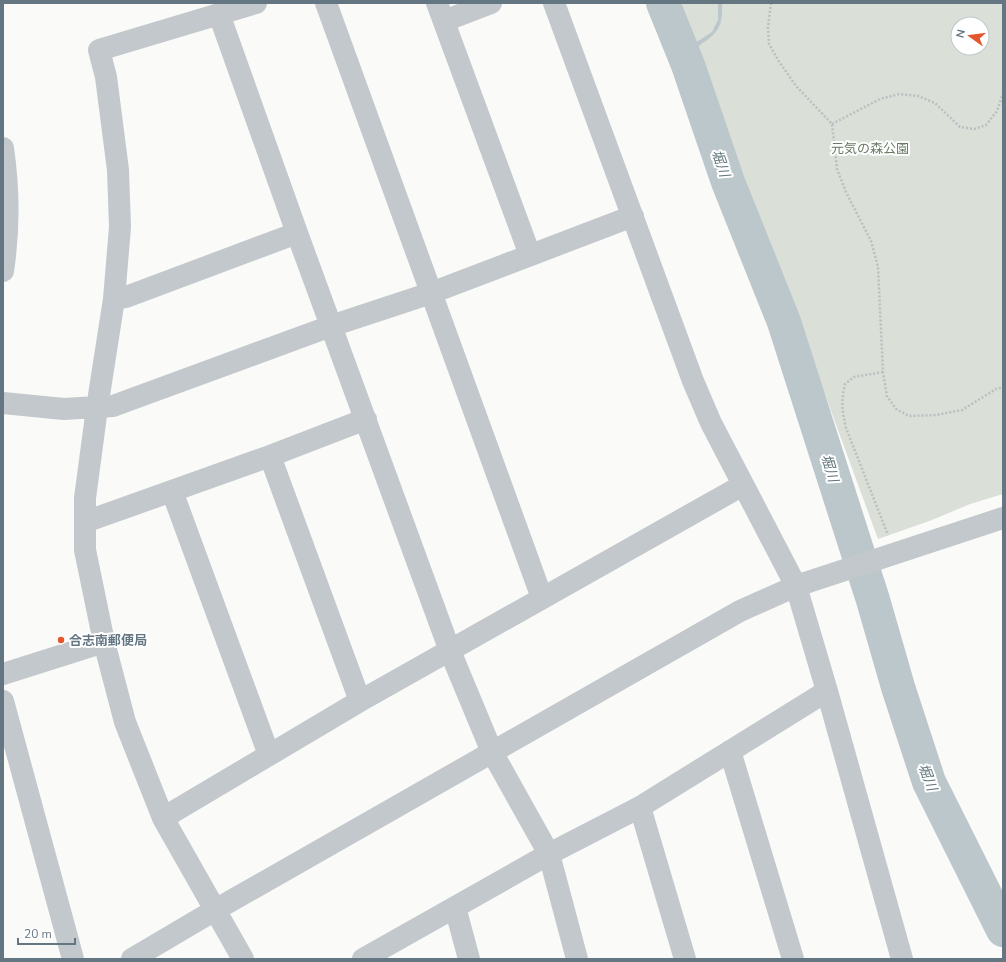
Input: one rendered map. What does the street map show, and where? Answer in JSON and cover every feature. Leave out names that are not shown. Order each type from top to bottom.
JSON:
[{"type":"street","points":[[243,959],[163,818],[124,722],[104,642],[85,550],[85,498],[114,300],[120,227],[118,170],[106,78],[99,50],[256,3]]},
{"type":"street","points":[[326,3],[542,598]]},
{"type":"street","points":[[491,3],[440,12],[530,256]]},
{"type":"street","points":[[554,3],[693,380],[711,423],[796,586],[902,959]]},
{"type":"street","points":[[220,14],[297,233],[450,651],[492,752],[549,854],[577,959]]},
{"type":"street","points":[[3,148],[8,202],[6,250],[3,271]]},
{"type":"street","points":[[3,403],[64,409],[113,406],[331,326],[432,293],[633,216]]},
{"type":"street","points":[[114,300],[297,233]]},
{"type":"street","points":[[85,522],[270,456],[366,419]]},
{"type":"street","points":[[270,456],[360,701]]},
{"type":"street","points":[[163,818],[360,701],[743,485]]},
{"type":"street","points":[[172,491],[269,755]]},
{"type":"street","points":[[132,959],[215,910],[740,611],[796,586],[1003,518]]},
{"type":"street","points":[[3,674],[104,642]]},
{"type":"street","points":[[364,959],[549,854],[640,807],[827,691]]},
{"type":"street","points":[[3,701],[73,959]]},
{"type":"street","points":[[730,751],[793,959]]},
{"type":"street","points":[[640,807],[685,959]]},
{"type":"street","points":[[455,907],[469,959]]},
{"type":"path","points":[[771,3],[768,28],[769,44],[796,86],[832,124],[837,169],[846,192],[871,241],[878,267],[883,372],[887,396],[896,409],[909,416],[936,415],[962,410],[996,388],[1003,387]]},
{"type":"path","points":[[832,124],[880,99],[899,94],[918,96],[935,103],[960,126],[974,129],[986,125],[997,111],[1003,93]]},
{"type":"path","points":[[883,372],[854,377],[845,384],[842,394],[842,409],[846,428],[892,554]]},
{"type":"green space","name":"元気の森公園","points":[[678,3],[1003,3],[1003,494],[970,504],[932,520],[878,539],[813,362],[755,223],[705,65]]},
{"type":"shaded area","points":[[718,3],[722,3],[722,11],[718,29],[710,38],[697,47],[695,43],[712,32],[718,20]]},
{"type":"waterway","name":"堀川","points":[[663,3],[688,65],[728,182],[784,322],[873,600],[898,687],[929,782],[1003,930]]},
{"type":"place","name":"合志南郵便局","points":[[61,640]]}]
